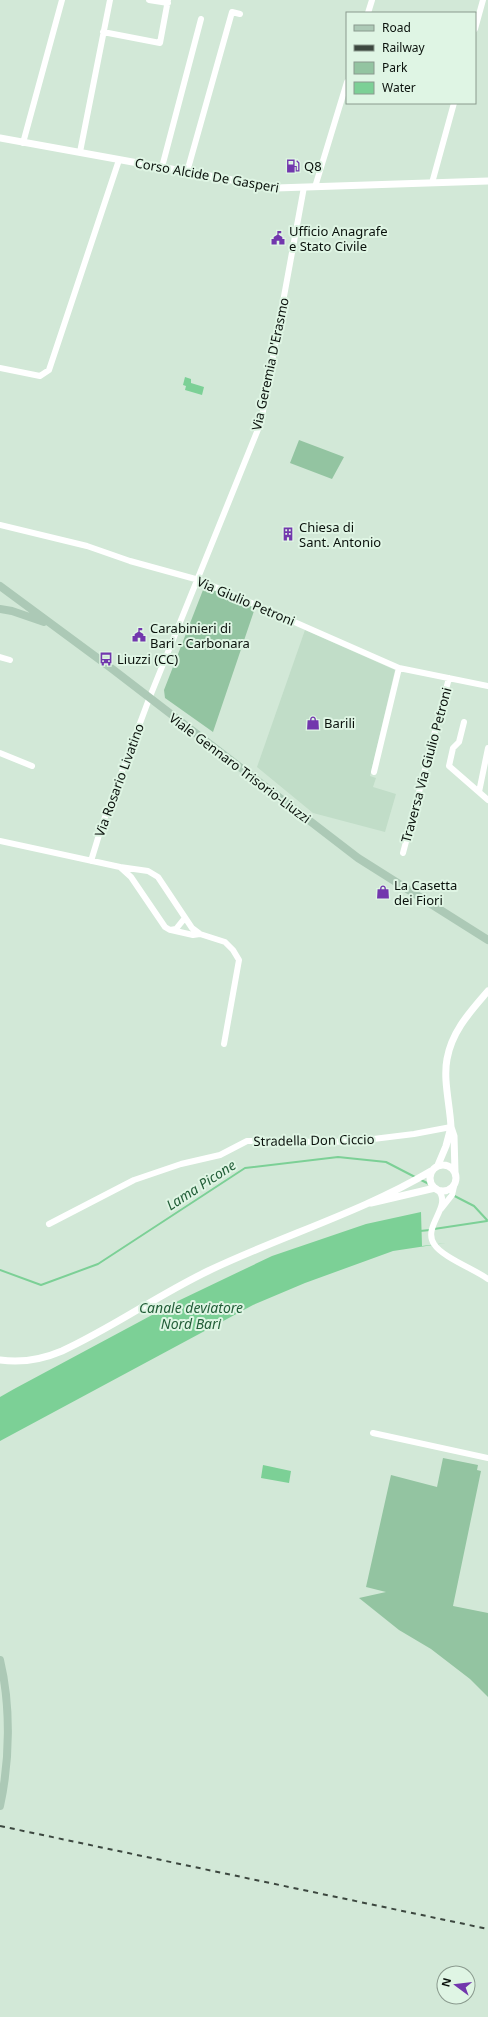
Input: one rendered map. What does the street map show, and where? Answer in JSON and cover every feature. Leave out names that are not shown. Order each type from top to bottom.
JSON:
[{"type":"main road","name":"Viale Gennaro Trisorio-Liuzzi","points":[[0,586],[358,858],[488,940]]},
{"type":"main road","points":[[1,610],[12,611],[51,624]]},
{"type":"main road","points":[[0,1660],[7,1722],[7,1749],[0,1806]]},
{"type":"street","points":[[23,143],[62,0]]},
{"type":"street","points":[[80,152],[110,0]]},
{"type":"street","points":[[103,32],[160,43],[168,2],[149,0]]},
{"type":"street","points":[[368,12],[372,0]]},
{"type":"street","points":[[476,25],[483,0]]},
{"type":"street","points":[[187,172],[232,12],[240,14]]},
{"type":"street","points":[[162,167],[201,19]]},
{"type":"street","points":[[316,187],[346,85]]},
{"type":"street","points":[[432,183],[454,104]]},
{"type":"street","name":"Corso Alcide De Gasperi","points":[[0,138],[272,188],[488,181]]},
{"type":"street","points":[[0,368],[40,376],[49,370],[120,160]]},
{"type":"street","name":"Via Geremia D'Erasmo","points":[[149,699],[199,580],[261,422],[304,187]]},
{"type":"street","name":"Via Giulio Petroni","points":[[0,525],[87,546],[130,561],[199,580],[399,668],[488,686]]},
{"type":"street","points":[[0,657],[10,660]]},
{"type":"street","points":[[374,772],[399,668]]},
{"type":"street","name":"Traversa Via Giulio Petroni","points":[[403,853],[449,678]]},
{"type":"street","name":"Via Rosario Livatino","points":[[91,861],[102,825],[149,699]]},
{"type":"street","points":[[464,722],[459,742],[453,748],[449,766],[488,800]]},
{"type":"street","points":[[479,792],[488,748]]},
{"type":"street","points":[[0,753],[32,766]]},
{"type":"street","points":[[0,841],[120,867],[148,871],[158,877],[184,919],[192,928],[200,934],[225,942],[233,950],[239,960],[224,1044]]},
{"type":"street","points":[[120,867],[131,877],[165,927],[170,930],[193,935],[200,934]]},
{"type":"street","points":[[170,930],[176,929],[184,919]]},
{"type":"street","points":[[488,991],[466,1017],[454,1036],[447,1060],[451,1127],[454,1136],[455,1182],[452,1195],[441,1209],[431,1230],[433,1244],[443,1253],[475,1270],[488,1279]]},
{"type":"street","points":[[0,1360],[16,1362],[36,1360],[62,1351],[207,1272],[275,1241],[369,1203],[431,1171],[438,1165],[446,1146],[451,1127]]},
{"type":"street","name":"Stradella Don Ciccio","points":[[49,1224],[134,1180],[181,1164],[220,1155],[247,1141],[357,1141],[407,1135],[451,1127]]},
{"type":"street","points":[[438,1165],[447,1165],[455,1172]]},
{"type":"street","points":[[431,1171],[430,1180],[436,1189],[442,1194],[441,1209]]},
{"type":"street","points":[[369,1203],[382,1202],[436,1189],[448,1189],[455,1182]]},
{"type":"street","points":[[373,1433],[488,1458]]},
{"type":"shaded area","points":[[305,630],[395,670],[370,776],[376,778],[373,787],[396,794],[385,832],[313,813],[257,767]]},
{"type":"green space","points":[[299,440],[344,457],[332,479],[290,463]]},
{"type":"green space","points":[[203,590],[216,591],[255,608],[213,732],[165,698],[164,690]]},
{"type":"green space","points":[[443,1458],[478,1465],[477,1470],[481,1471],[453,1606],[488,1613],[488,1697],[470,1679],[431,1649],[399,1630],[359,1598],[386,1592],[366,1587],[391,1475],[437,1487]]},
{"type":"water","points":[[185,377],[191,379],[191,383],[204,387],[202,395],[185,390],[186,386],[183,385]]},
{"type":"water","name":"Canale deviatore Nord Bari","points":[[421,1212],[422,1246],[446,1243],[393,1251],[305,1283],[253,1305],[0,1441],[0,1397],[14,1389],[180,1300],[272,1256],[366,1224]]},
{"type":"water","points":[[263,1465],[291,1471],[289,1483],[261,1478]]},
{"type":"waterway","name":"Lama Picone","points":[[0,1270],[41,1285],[98,1264],[245,1168],[338,1157],[386,1162],[415,1177]]},
{"type":"waterway","name":"Lama Picone","points":[[421,1180],[433,1186]]},
{"type":"waterway","name":"Lama Picone","points":[[439,1188],[474,1206],[487,1220]]},
{"type":"waterway","points":[[434,1229],[487,1221]]},
{"type":"waterway","points":[[420,1231],[430,1230]]},
{"type":"railway","points":[[0,1826],[488,1929]]},
{"type":"place","name":"Q8","points":[[293,166]]},
{"type":"place","name":"Ufficio Anagrafe e Stato Civile","points":[[278,238]]},
{"type":"place","name":"Chiesa di Sant. Antonio","points":[[288,534]]},
{"type":"place","name":"Carabinieri di Bari - Carbonara","points":[[139,635]]},
{"type":"place","name":"Liuzzi (CC)","points":[[106,659]]},
{"type":"place","name":"Barili","points":[[313,723]]},
{"type":"place","name":"La Casetta dei Fiori","points":[[383,892]]}]
